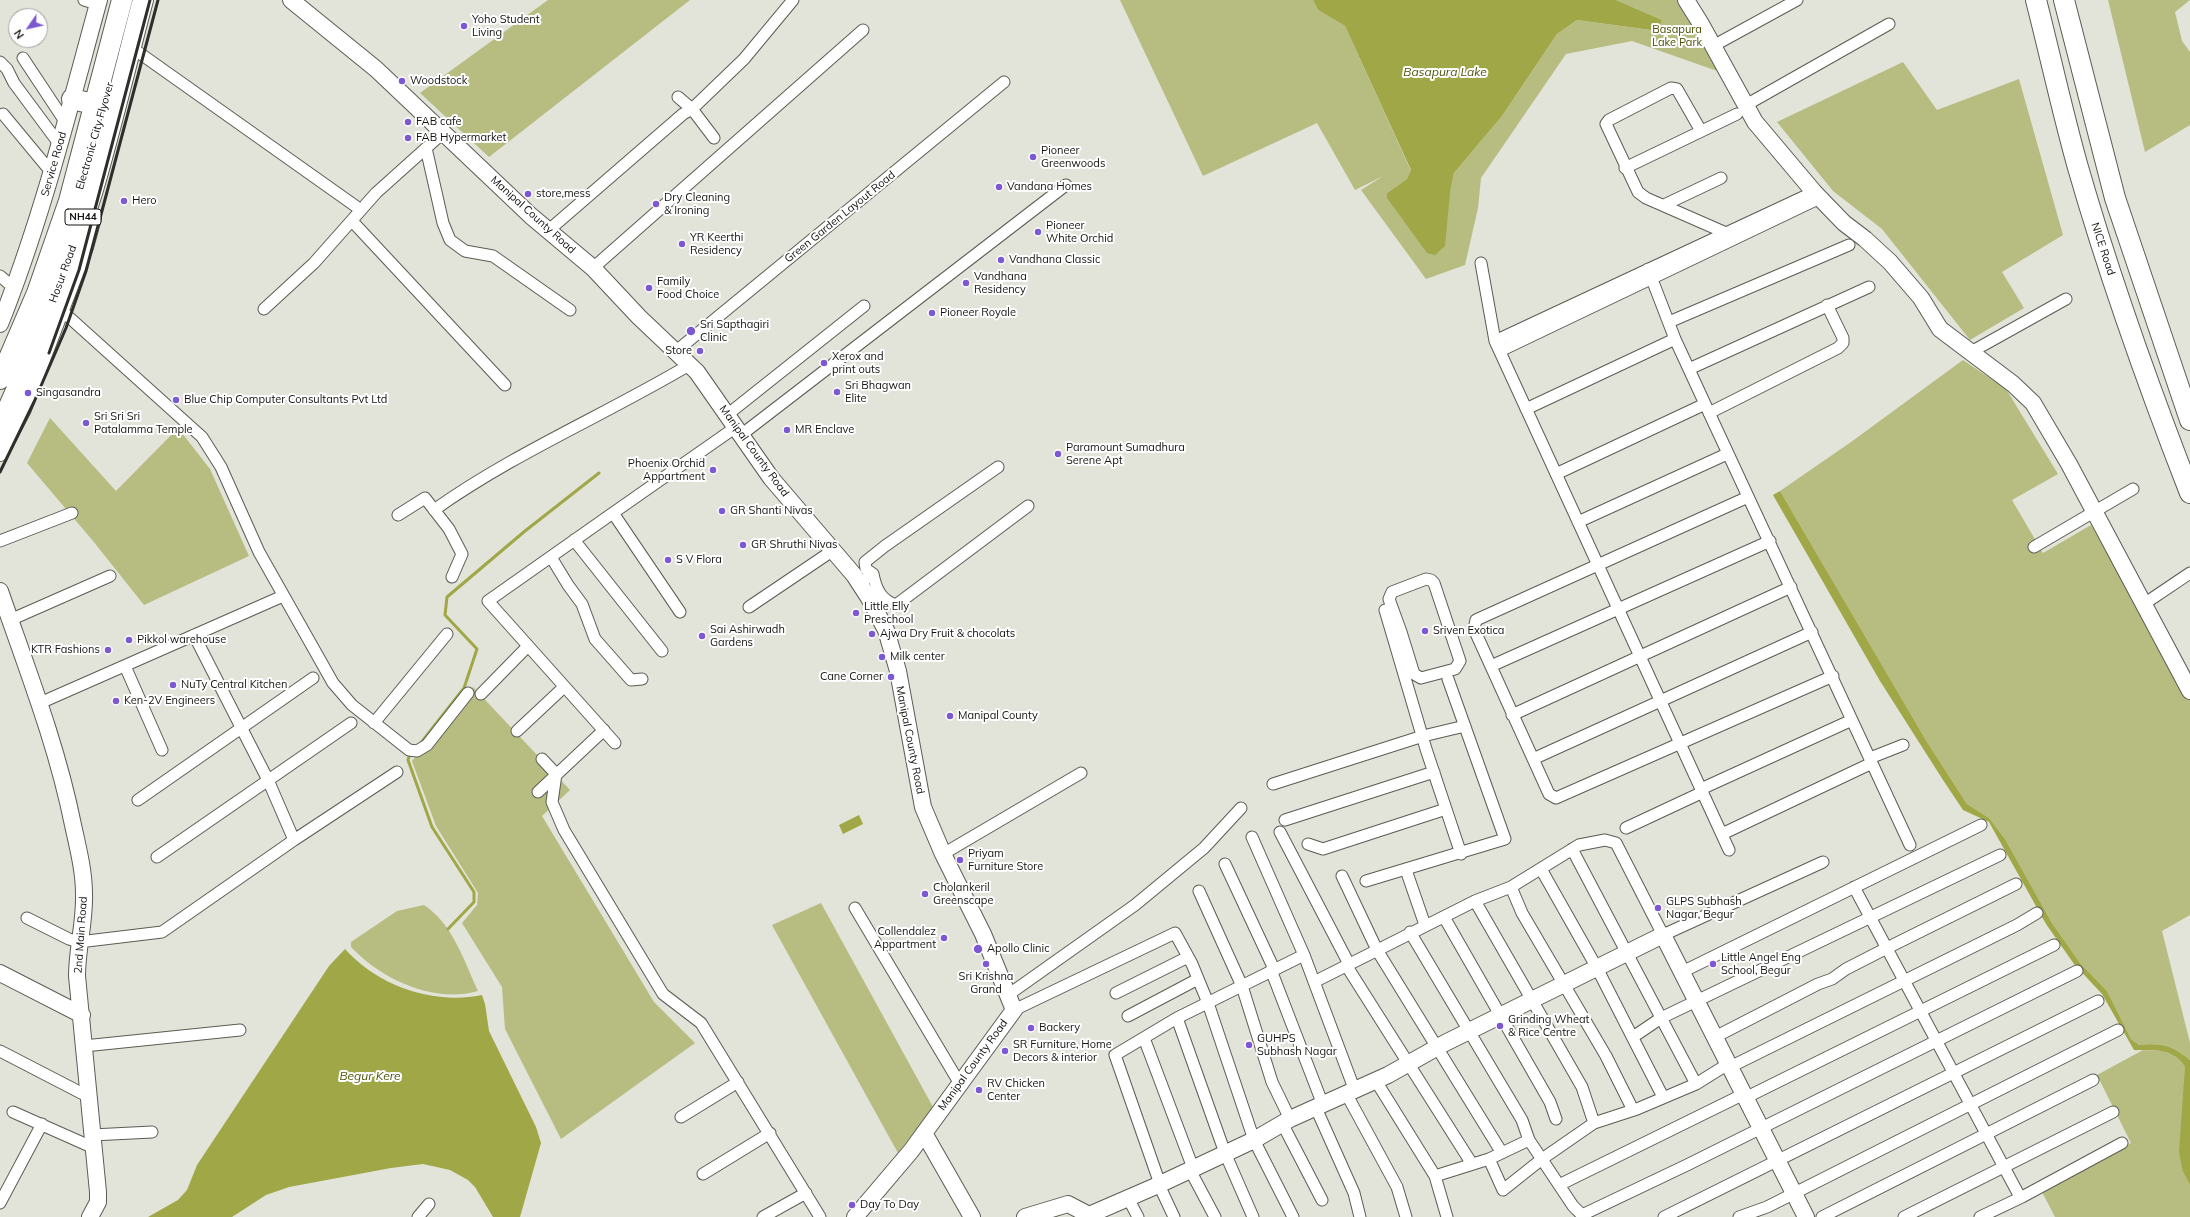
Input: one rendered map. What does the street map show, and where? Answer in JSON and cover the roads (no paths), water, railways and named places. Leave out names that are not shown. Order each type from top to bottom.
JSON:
[{"type":"highway","name":"Electronic City Flyover","points":[[0,379],[37,293],[69,201],[122,0]]},
{"type":"highway","name":"Electronic City Flyover","points":[[0,404],[33,330],[69,228],[133,0]]},
{"type":"highway","name":"Hosur Road","points":[[0,426],[28,363],[68,263],[92,192],[143,0]]},
{"type":"highway","name":"NICE Road","points":[[2036,0],[2077,163],[2101,243],[2153,396],[2190,493]]},
{"type":"highway","points":[[2064,0],[2115,198],[2190,420]]},
{"type":"highway","name":"NH44","points":[[0,365],[33,285],[63,199],[99,1]]},
{"type":"street","points":[[0,453],[23,409],[85,247],[152,0]]},
{"type":"street","name":"Manipal County Road","points":[[291,0],[376,69],[531,216],[593,268],[639,317],[697,372],[771,478],[860,584],[886,630],[898,671],[923,808],[943,854],[983,934],[1011,1002],[960,1084],[924,1133],[855,1217]]},
{"type":"street","points":[[548,230],[683,114],[692,109],[744,59],[793,0]]},
{"type":"street","points":[[1686,0],[1713,46],[1741,110],[1755,122],[1817,195],[1844,223],[1865,238],[1890,262],[1921,298],[1940,329],[2013,384],[2033,403],[2094,511],[2190,691]]},
{"type":"street","points":[[1713,46],[1796,0]]},
{"type":"street","points":[[1625,168],[1701,132],[1889,24]]},
{"type":"street","points":[[593,268],[862,30]]},
{"type":"street","points":[[138,52],[362,210]]},
{"type":"street","points":[[0,62],[9,72],[14,83],[60,145]]},
{"type":"street","points":[[9,72],[21,62],[66,123]]},
{"type":"street","name":"Green Garden Layout Road","points":[[676,352],[1004,82]]},
{"type":"street","points":[[1701,132],[1682,94],[1677,88],[1671,88],[1609,120],[1606,124],[1625,168],[1638,192],[1646,198],[1726,233]]},
{"type":"street","points":[[678,98],[692,109],[714,138]]},
{"type":"street","name":"Service Road","points":[[0,324],[27,255],[66,123],[81,101]]},
{"type":"street","points":[[3,114],[52,172]]},
{"type":"street","points":[[264,309],[314,262],[376,194],[444,132]]},
{"type":"street","points":[[426,148],[443,223],[450,240],[464,251],[493,256],[570,310]]},
{"type":"street","points":[[1664,205],[1721,178]]},
{"type":"street","points":[[615,743],[488,601],[735,426],[1066,184]]},
{"type":"street","points":[[1650,274],[1726,233],[1817,195]]},
{"type":"street","points":[[1498,346],[1817,195]]},
{"type":"street","points":[[352,221],[505,384]]},
{"type":"street","points":[[1669,322],[1849,245]]},
{"type":"street","points":[[1481,263],[1498,346],[1729,850]]},
{"type":"street","points":[[1650,274],[1688,369],[1833,676],[1910,845]]},
{"type":"street","points":[[0,276],[14,288]]},
{"type":"street","points":[[1688,369],[1869,287]]},
{"type":"street","points":[[1971,352],[2066,299]]},
{"type":"street","points":[[1556,474],[1707,409],[1838,348],[1843,343],[1843,338],[1827,305]]},
{"type":"street","points":[[735,426],[864,306]]},
{"type":"street","points":[[61,310],[202,437],[221,466],[259,552],[283,596],[341,694],[374,723],[409,750],[417,751],[427,745],[468,693]]},
{"type":"street","points":[[1526,409],[1675,339]]},
{"type":"street","points":[[434,510],[469,485],[649,390],[689,365]]},
{"type":"street","points":[[1578,522],[1727,454]]},
{"type":"street","points":[[998,467],[865,562],[866,569],[872,574],[876,587],[886,602],[896,605],[1028,506]]},
{"type":"street","points":[[2034,547],[2133,489]]},
{"type":"street","points":[[1748,497],[1476,620],[1474,629],[1549,794],[1556,798],[1833,676]]},
{"type":"street","points":[[398,516],[425,498],[449,529],[462,554],[452,577]]},
{"type":"street","points":[[0,541],[72,513]]},
{"type":"street","points":[[613,513],[680,612]]},
{"type":"street","points":[[574,540],[662,651]]},
{"type":"street","points":[[1491,666],[1770,541]]},
{"type":"street","points":[[749,607],[832,551]]},
{"type":"street","points":[[551,557],[568,585],[582,604],[595,638],[631,680],[642,679]]},
{"type":"street","points":[[2144,604],[2190,573]]},
{"type":"street","points":[[860,584],[872,574]]},
{"type":"street","points":[[10,620],[110,576]]},
{"type":"street","points":[[1403,655],[1414,674],[1421,678],[1456,669],[1459,666],[1455,647],[1434,583],[1431,580],[1419,582],[1389,594],[1397,634],[1423,736],[1461,854]]},
{"type":"street","points":[[1512,715],[1791,587]]},
{"type":"street","name":"2nd Main Road","points":[[0,591],[40,703],[65,785],[81,866],[84,895],[77,976],[82,1015],[98,1202],[90,1217]]},
{"type":"street","points":[[40,703],[283,596]]},
{"type":"street","points":[[1385,610],[1397,634]]},
{"type":"street","points":[[1533,759],[1812,632]]},
{"type":"street","points":[[374,723],[447,634]]},
{"type":"street","points":[[194,635],[268,780],[294,840]]},
{"type":"street","points":[[481,694],[528,646]]},
{"type":"street","points":[[125,666],[162,750]]},
{"type":"street","points":[[138,800],[313,678]]},
{"type":"street","points":[[1366,881],[1461,854],[1505,839],[1448,679]]},
{"type":"street","points":[[517,731],[564,687]]},
{"type":"street","points":[[1626,828],[1852,720]]},
{"type":"street","points":[[156,857],[351,723]]},
{"type":"street","points":[[1273,784],[1423,736],[1465,726]]},
{"type":"street","points":[[538,792],[604,730]]},
{"type":"street","points":[[1722,834],[1903,745]]},
{"type":"street","points":[[542,759],[556,774]]},
{"type":"street","points":[[27,918],[69,939],[79,942],[162,932],[294,840],[397,772]]},
{"type":"street","points":[[1285,820],[1434,772]]},
{"type":"street","points":[[943,854],[1081,773]]},
{"type":"street","points":[[556,774],[552,802],[564,830],[663,994],[701,1023],[770,1133],[820,1217]]},
{"type":"street","points":[[1011,1002],[1135,905],[1204,848],[1241,808]]},
{"type":"street","points":[[1308,844],[1323,849],[1446,809]]},
{"type":"street","points":[[1682,972],[1981,825]]},
{"type":"street","points":[[1280,832],[1347,964],[1408,1064],[1472,1164]]},
{"type":"street","points":[[1252,837],[1304,954],[1351,1093],[1397,1187],[1406,1217]]},
{"type":"street","points":[[1314,982],[1424,925],[1475,901],[1511,887],[1579,845],[1605,840],[1616,843],[1806,1217]]},
{"type":"street","points":[[1572,849],[1696,1084]]},
{"type":"street","points":[[1633,1037],[1662,1018],[2000,855]]},
{"type":"street","points":[[1025,1217],[1068,1204],[1089,1215],[1096,1214],[1254,1140],[1286,1121],[1376,1081],[1438,1047],[1663,935],[1823,862]]},
{"type":"street","points":[[1225,864],[1273,969],[1319,1106],[1354,1193],[1360,1217]]},
{"type":"street","points":[[1541,869],[1597,968],[1663,1097]]},
{"type":"street","points":[[1406,870],[1424,925]]},
{"type":"street","points":[[1342,876],[1377,950],[1502,1153]]},
{"type":"street","points":[[1714,1037],[1818,984],[1832,979],[1846,969],[2016,884]]},
{"type":"street","points":[[1511,887],[1522,912],[1563,985],[1606,1056],[1633,1110]]},
{"type":"street","points":[[1854,887],[2020,1197]]},
{"type":"street","points":[[1199,891],[1242,986],[1272,1082],[1286,1121],[1322,1200]]},
{"type":"street","points":[[1475,901],[1582,1087],[1594,1123]]},
{"type":"street","points":[[855,908],[960,1084]]},
{"type":"street","points":[[1489,1159],[1503,1190],[1542,1159],[1594,1123],[1633,1110],[1696,1084],[1904,979],[2017,925],[2037,913]]},
{"type":"street","points":[[1444,916],[1550,1102],[1556,1119]]},
{"type":"street","points":[[1410,932],[1522,1120],[1529,1140],[1573,1206],[1583,1216],[1937,1042],[2077,971]]},
{"type":"street","points":[[1011,1002],[1175,933],[1188,957],[1208,1003],[1254,1140],[1293,1217]]},
{"type":"street","points":[[1559,1185],[1920,1012],[2054,945]]},
{"type":"street","points":[[1174,1217],[1159,1185],[1115,1055],[1177,1018],[1304,954]]},
{"type":"street","points":[[1116,993],[1188,957]]},
{"type":"street","points":[[0,973],[82,1015]]},
{"type":"street","points":[[1128,1016],[1198,979]]},
{"type":"street","points":[[1664,1217],[2098,1001]]},
{"type":"street","points":[[1177,1018],[1225,1153],[1253,1217]]},
{"type":"street","points":[[84,1046],[240,1030]]},
{"type":"street","points":[[1739,1217],[1766,1207],[1793,1192],[2118,1030]]},
{"type":"street","points":[[1144,1038],[1192,1169],[1215,1217]]},
{"type":"street","points":[[0,1051],[89,1097]]},
{"type":"street","points":[[1822,1217],[1987,1135],[2092,1080]]},
{"type":"street","points":[[1376,1081],[1435,1176],[1447,1217]]},
{"type":"street","points":[[681,1117],[738,1082]]},
{"type":"street","points":[[14,1112],[42,1124],[93,1142],[152,1132]]},
{"type":"street","points":[[1904,1217],[2113,1112]]},
{"type":"street","points":[[0,1203],[42,1124]]},
{"type":"street","points":[[703,1174],[770,1133]]},
{"type":"street","points":[[924,1133],[972,1217]]},
{"type":"street","points":[[1435,1176],[1489,1159],[1529,1140]]},
{"type":"street","points":[[1980,1217],[2122,1143]]},
{"type":"street","points":[[763,1217],[806,1193]]},
{"type":"street","points":[[1128,1198],[1138,1217]]},
{"type":"street","points":[[418,1217],[429,1204]]},
{"type":"water","name":"Basapura Lake","points":[[1313,0],[1616,0],[1662,20],[1658,31],[1577,20],[1557,34],[1502,116],[1454,173],[1450,193],[1445,246],[1435,255],[1427,253],[1387,198],[1387,193],[1407,179],[1411,170],[1345,26],[1318,10]]},
{"type":"water","points":[[1780,491],[1927,742],[1967,804],[1989,818],[2005,839],[2052,923],[2080,963],[2107,991],[2131,1039],[2139,1045],[2154,1044],[2172,1048],[2190,1060],[2190,1185],[2183,1172],[2179,1152],[2185,1067],[2175,1056],[2163,1051],[2134,1050],[2102,994],[2074,964],[2046,924],[1989,822],[1963,810],[1880,681],[1773,495]]},
{"type":"water","points":[[859,815],[863,824],[843,834],[839,825]]},
{"type":"water","name":"Begur Kere","points":[[345,949],[358,962],[373,973],[408,990],[426,995],[445,997],[482,995],[485,1004],[489,1031],[536,1127],[541,1143],[520,1217],[493,1217],[475,1187],[468,1180],[450,1170],[423,1164],[391,1168],[289,1187],[266,1195],[232,1217],[148,1217],[178,1200],[187,1190],[197,1165],[329,966]]},
{"type":"waterway","points":[[420,744],[464,688],[477,649],[445,615],[447,597],[525,531],[599,473]]},
{"type":"waterway","points":[[409,757],[408,760],[432,827],[474,892],[474,902],[448,929]]},
{"type":"railway","points":[[49,353],[79,270],[150,0]]},
{"type":"railway","points":[[0,472],[34,402],[66,328],[86,271],[158,0]]},
{"type":"place","name":"Yoho Student Living","points":[[464,26]]},
{"type":"place","name":"Woodstock","points":[[402,81]]},
{"type":"place","name":"FAB cafe","points":[[408,122]]},
{"type":"place","name":"FAB Hypermarket","points":[[408,138]]},
{"type":"place","name":"Pioneer Greenwoods","points":[[1033,157]]},
{"type":"place","name":"Vandana Homes","points":[[999,187]]},
{"type":"place","name":"store,mess","points":[[528,194]]},
{"type":"place","name":"Hero","points":[[124,201]]},
{"type":"place","name":"Dry Cleaning & Ironing","points":[[656,204]]},
{"type":"place","name":"Pioneer White Orchid","points":[[1038,232]]},
{"type":"place","name":"YR Keerthi Residency","points":[[682,244]]},
{"type":"place","name":"Vandhana Classic","points":[[1001,260]]},
{"type":"place","name":"Vandhana Residency","points":[[966,283]]},
{"type":"place","name":"Family Food Choice","points":[[649,288]]},
{"type":"place","name":"Pioneer Royale","points":[[932,313]]},
{"type":"place","name":"Sri Sapthagiri Clinic","points":[[691,331]]},
{"type":"place","name":"Store","points":[[700,351]]},
{"type":"place","name":"Xerox and print outs","points":[[824,363]]},
{"type":"place","name":"Sri Bhagwan Elite","points":[[837,392]]},
{"type":"place","name":"Singasandra","points":[[28,393]]},
{"type":"place","name":"Blue Chip Computer Consultants Pvt Ltd","points":[[176,400]]},
{"type":"place","name":"Sri Sri Sri Patalamma Temple","points":[[86,423]]},
{"type":"place","name":"MR Enclave","points":[[787,430]]},
{"type":"place","name":"Paramount Sumadhura Serene Apt","points":[[1058,454]]},
{"type":"place","name":"Phoenix Orchid Appartment","points":[[713,470]]},
{"type":"place","name":"GR Shanti Nivas","points":[[722,511]]},
{"type":"place","name":"GR Shruthi Nivas","points":[[743,545]]},
{"type":"place","name":"S V Flora","points":[[668,560]]},
{"type":"place","name":"Little Elly Preschool","points":[[856,613]]},
{"type":"place","name":"Sriven Exotica","points":[[1425,631]]},
{"type":"place","name":"Ajwa Dry Fruit & chocolats","points":[[872,634]]},
{"type":"place","name":"Sai Ashirwadh Gardens","points":[[702,636]]},
{"type":"place","name":"Pikkol warehouse","points":[[129,640]]},
{"type":"place","name":"KTR Fashions","points":[[108,650]]},
{"type":"place","name":"Milk center","points":[[882,657]]},
{"type":"place","name":"Cane Corner","points":[[891,677]]},
{"type":"place","name":"NuTy Central Kitchen","points":[[173,685]]},
{"type":"place","name":"Ken-2V Engineers","points":[[116,701]]},
{"type":"place","name":"Manipal County","points":[[950,716]]},
{"type":"place","name":"Priyam Furniture Store","points":[[960,860]]},
{"type":"place","name":"Cholankeril Greenscape","points":[[925,894]]},
{"type":"place","name":"GLPS Subhash Nagar, Begur","points":[[1658,908]]},
{"type":"place","name":"Collendalez Appartment","points":[[944,938]]},
{"type":"place","name":"Apollo Clinic","points":[[978,949]]},
{"type":"place","name":"Sri Krishna Grand","points":[[986,964]]},
{"type":"place","name":"Little Angel Eng School, Begur","points":[[1713,964]]},
{"type":"place","name":"Grinding Wheat & Rice Centre","points":[[1500,1026]]},
{"type":"place","name":"Backery","points":[[1031,1028]]},
{"type":"place","name":"GUHPS Subhash Nagar","points":[[1249,1045]]},
{"type":"place","name":"SR Furniture, Home Decors & interior","points":[[1005,1051]]},
{"type":"place","name":"RV Chicken Center","points":[[979,1090]]},
{"type":"place","name":"Day To Day","points":[[852,1205]]},
{"type":"park label","name":"Basapura Lake Park","points":[[1677,36]]}]
